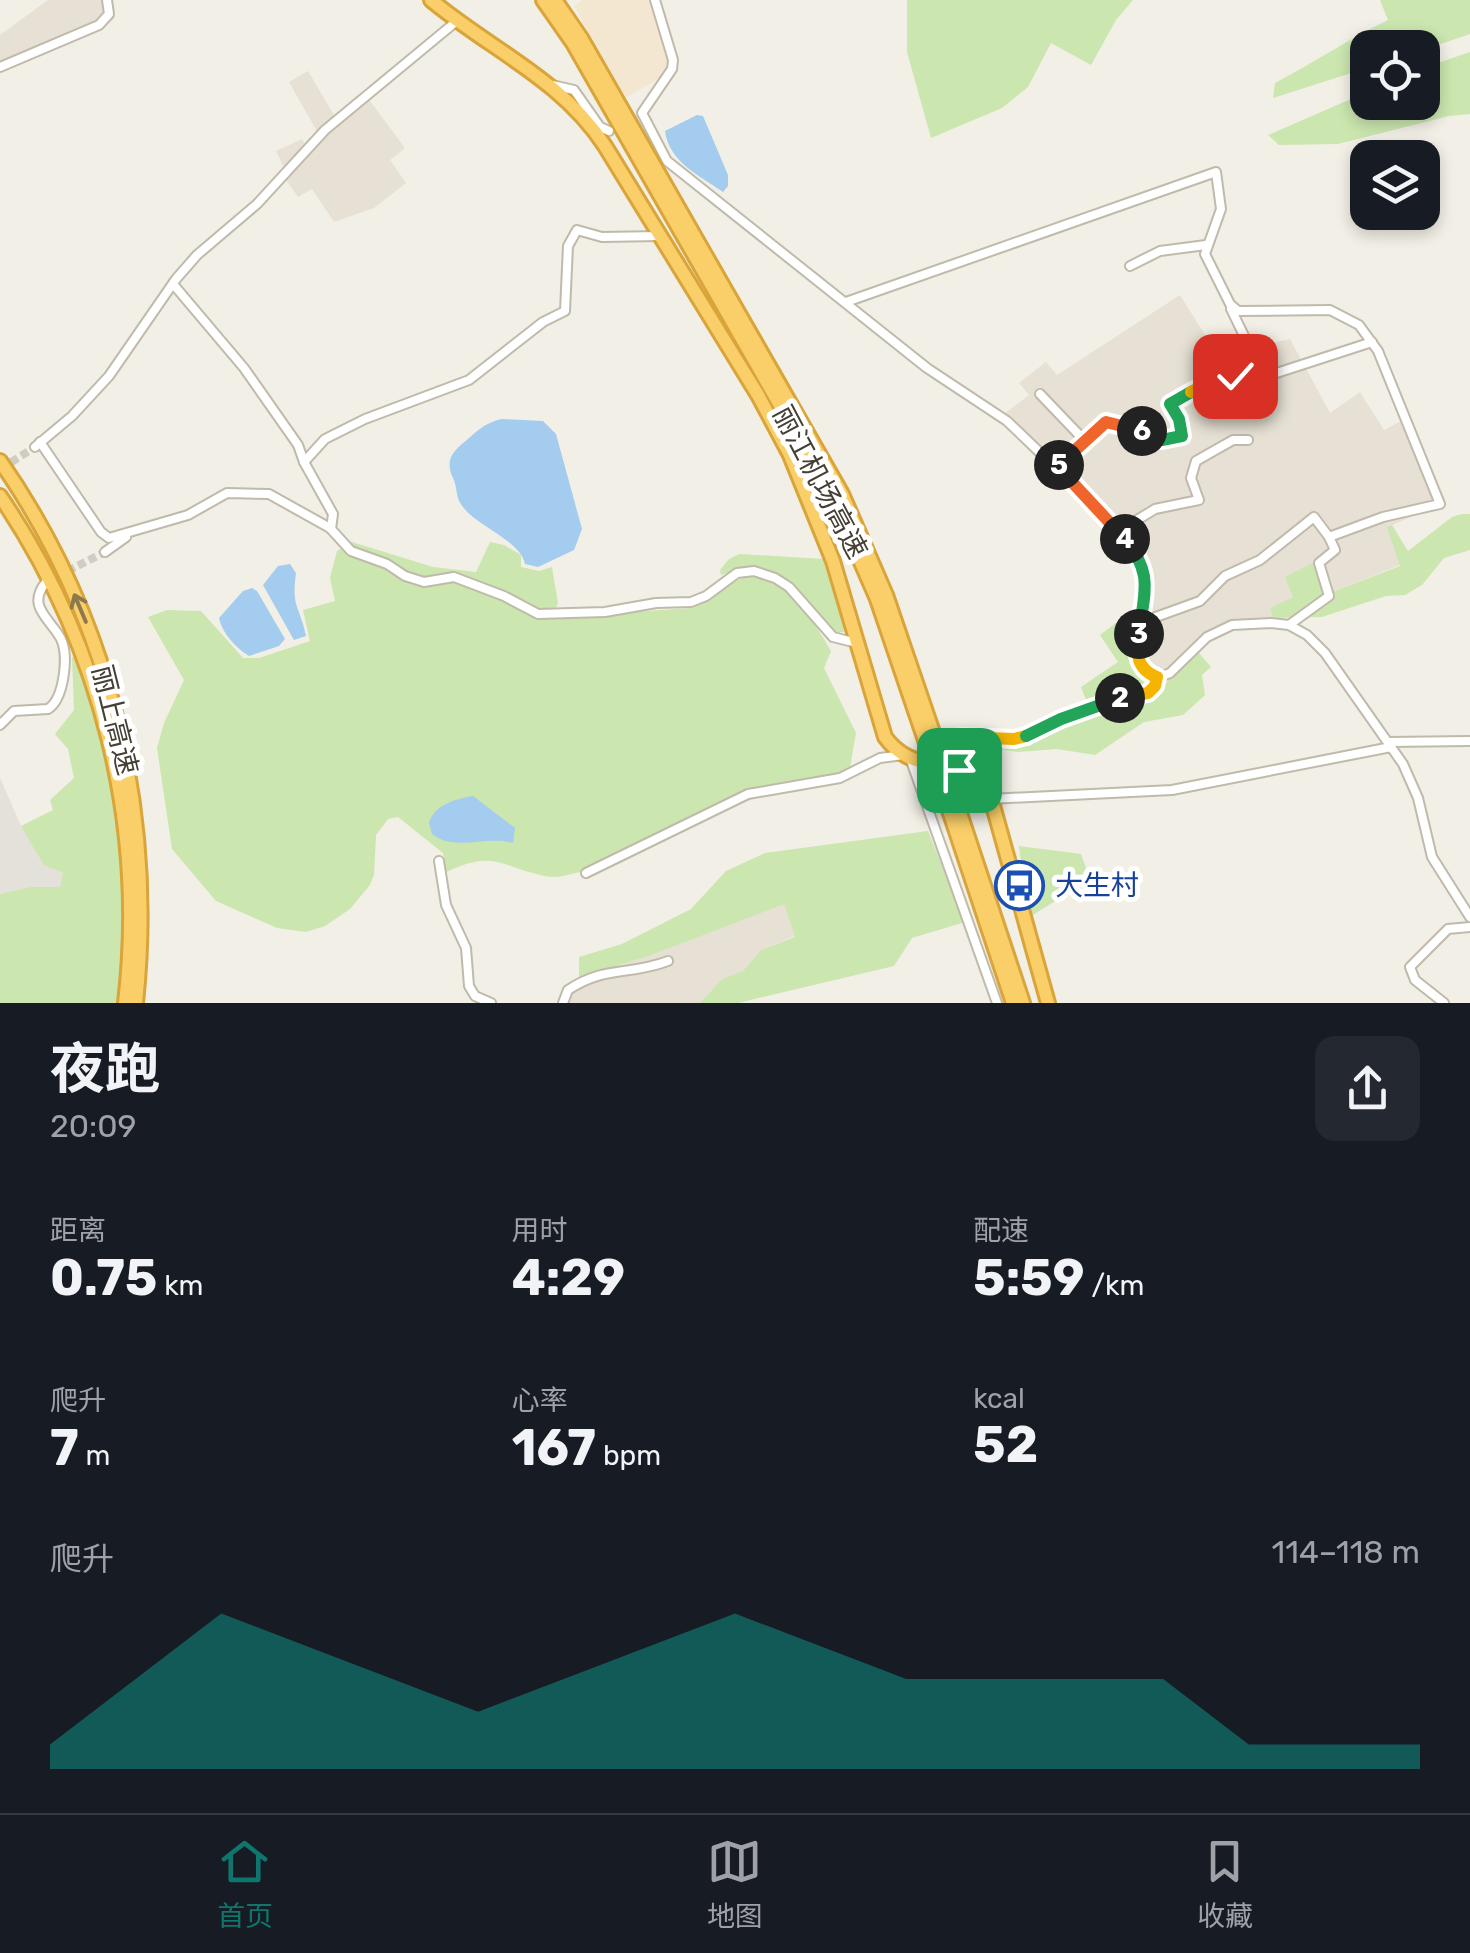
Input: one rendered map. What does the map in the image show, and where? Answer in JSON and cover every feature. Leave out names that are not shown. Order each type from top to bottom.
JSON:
[{"type":"highway","points":[[431,0],[552,85],[598,135],[790,455],[825,536],[882,731],[906,757],[949,777],[976,782],[990,799],[999,819],[1024,926],[1048,1003]]},
{"type":"highway","name":"丽江机场高速","points":[[543,0],[573,43],[833,498],[877,598],[935,752],[949,777],[1024,1003]]},
{"type":"highway","name":"丽江机场高速","points":[[555,0],[581,38],[842,494],[879,576],[935,752]]},
{"type":"highway","name":"丽上高速","points":[[0,460],[67,576],[108,684],[133,798],[140,855],[136,1003]]},
{"type":"highway","name":"丽上高速","points":[[0,496],[57,594],[98,697],[122,804],[136,942],[126,1003]]},
{"type":"highway","name":"丽江机场高速","points":[[949,777],[1013,1003]]},
{"type":"street","points":[[0,67],[99,25],[109,14],[107,0]]},
{"type":"street","points":[[655,0],[673,60],[672,69],[642,112],[664,157],[926,368],[997,413],[1058,467],[1119,531],[1144,566],[1138,660],[1144,670],[1157,677],[1170,673],[1202,642],[1239,623],[1289,625],[1322,648],[1390,744],[1415,789],[1432,857],[1470,916]]},
{"type":"street","points":[[458,20],[325,130],[257,204],[196,256],[110,376],[38,445],[109,538],[188,516],[227,493],[274,496],[331,530],[351,552],[424,582],[454,577],[538,614],[605,612],[656,603],[691,602],[732,576],[754,570],[789,588],[833,637],[857,643]]},
{"type":"street","points":[[552,85],[574,90],[590,108],[600,128],[608,131]]},
{"type":"street","points":[[846,302],[1216,172],[1222,209],[1206,245],[1207,263],[1264,377]]},
{"type":"street","points":[[304,462],[326,438],[365,419],[470,380],[543,322],[566,312],[568,246],[577,230],[602,237],[660,236]]},
{"type":"street","points":[[1130,266],[1160,251],[1206,245]]},
{"type":"street","points":[[173,284],[267,398],[298,445],[333,514],[331,530]]},
{"type":"street","points":[[1230,304],[1244,314],[1330,310],[1354,320],[1372,342],[1440,504],[1383,517],[1329,537]]},
{"type":"street","points":[[1058,467],[1106,422],[1162,440],[1182,436],[1179,419],[1170,404],[1220,378],[1264,377],[1372,342]]},
{"type":"street","points":[[1040,394],[1084,440]]},
{"type":"street","points":[[1119,531],[1155,509],[1198,500],[1191,478],[1196,462],[1233,440],[1248,440]]},
{"type":"street","points":[[1140,618],[1153,618],[1200,601],[1225,576],[1260,560],[1314,517],[1335,550],[1319,562],[1329,596],[1289,625]]},
{"type":"street","points":[[105,552],[134,531]]},
{"type":"street","points":[[0,725],[14,711],[48,709],[58,699],[63,645],[38,606],[39,591],[46,582]]},
{"type":"street","points":[[949,777],[956,742],[961,737],[1022,738],[1099,704],[1148,693],[1157,677]]},
{"type":"street","points":[[990,799],[1172,790],[1390,744],[1470,740]]},
{"type":"street","points":[[586,873],[743,796],[840,778],[880,758],[906,757],[997,1003]]},
{"type":"street","points":[[439,861],[446,905],[466,948],[469,986],[475,996],[491,1003]]},
{"type":"street","points":[[1444,1003],[1415,980],[1410,967],[1448,929],[1470,927]]},
{"type":"street","points":[[563,1003],[568,990],[595,976],[614,970],[642,971],[668,960]]},
{"type":"shaded area","points":[[48,0],[112,0],[115,18],[106,26],[0,71],[0,35]]},
{"type":"shaded area","points":[[583,0],[650,0],[671,62],[666,74],[624,99],[574,6]]},
{"type":"shaded area","points":[[308,71],[335,117],[364,93],[405,148],[390,160],[406,183],[374,208],[334,222],[312,189],[298,197],[282,174],[285,170],[276,151],[302,139],[305,144],[318,133],[289,82]]},
{"type":"shaded area","points":[[1180,295],[1210,343],[1216,344],[1244,329],[1255,347],[1290,339],[1330,413],[1360,392],[1384,430],[1403,420],[1436,506],[1388,527],[1400,565],[1327,594],[1312,563],[1293,597],[1270,608],[1273,618],[1226,623],[1209,632],[1168,670],[1155,672],[1141,658],[1149,564],[1102,508],[1004,414],[1029,395],[1019,383],[1046,362],[1057,375]]},
{"type":"shaded area","points":[[0,778],[21,826],[44,864],[63,873],[60,888],[30,887],[0,894]]},
{"type":"shaded area","points":[[784,903],[795,936],[761,950],[743,971],[722,979],[700,1003],[559,1003],[562,991],[579,977],[646,957]]},
{"type":"green space","points":[[907,0],[1133,0],[1116,20],[1091,65],[1051,43],[1028,87],[1002,108],[931,138],[907,52]]},
{"type":"green space","points":[[1380,0],[1470,0],[1470,34],[1440,44],[1440,30],[1369,30],[1388,20]]},
{"type":"green space","points":[[1350,40],[1350,73],[1273,98],[1275,83]]},
{"type":"green space","points":[[1470,52],[1470,114],[1440,118],[1440,62]]},
{"type":"green space","points":[[1350,99],[1350,120],[1433,120],[1338,144],[1279,145],[1268,135]]},
{"type":"green space","points":[[1470,514],[1470,550],[1444,558],[1422,585],[1405,595],[1386,596],[1322,617],[1273,618],[1270,608],[1293,597],[1285,577],[1313,563],[1327,594],[1400,566],[1387,527],[1392,525],[1408,551],[1452,517]]},
{"type":"green space","points":[[352,542],[433,567],[476,572],[490,542],[504,545],[521,555],[521,567],[539,571],[552,567],[558,603],[552,617],[693,608],[744,576],[773,582],[796,601],[831,651],[824,668],[856,733],[849,773],[747,792],[585,871],[560,876],[545,876],[487,861],[446,872],[443,853],[398,817],[388,819],[376,835],[370,885],[350,909],[325,926],[306,932],[277,928],[216,901],[172,849],[157,748],[184,680],[148,617],[167,610],[201,611],[243,658],[259,658],[310,641],[303,610],[335,601],[330,578],[337,551]]},
{"type":"green space","points":[[739,554],[824,559],[848,631],[835,633],[800,591],[778,574],[754,567],[721,575],[720,570],[729,559]]},
{"type":"green space","points":[[1138,606],[1133,653],[1147,684],[1088,705],[1081,687],[1118,662],[1100,635]]},
{"type":"green space","points":[[1198,652],[1211,667],[1202,675],[1205,695],[1183,715],[1144,722],[1095,755],[1057,749],[1018,752],[979,746],[965,750],[964,740],[1019,742],[1102,707],[1155,697]]},
{"type":"green space","points":[[79,656],[106,739],[122,826],[126,916],[119,1003],[0,1003],[0,894],[30,887],[60,887],[63,873],[44,865],[21,826],[53,810],[50,800],[74,778],[68,749],[55,734],[74,710],[72,657]]},
{"type":"green space","points":[[928,831],[965,922],[912,938],[894,966],[738,1003],[700,1003],[722,979],[743,971],[761,950],[795,937],[784,904],[646,957],[579,977],[579,957],[622,944],[691,909],[726,871],[765,853]]},
{"type":"green space","points":[[1019,846],[1081,854],[1086,868],[1073,890],[1028,918]]},
{"type":"water","points":[[697,115],[703,116],[728,175],[728,186],[723,192],[679,160],[668,142],[665,131]]},
{"type":"water","points":[[502,419],[543,421],[556,434],[582,529],[574,550],[538,567],[525,564],[516,548],[463,507],[451,473],[450,459],[458,448],[485,425]]},
{"type":"water","points":[[290,564],[296,573],[295,600],[306,636],[294,640],[263,585],[278,566]]},
{"type":"water","points":[[252,588],[285,639],[279,646],[249,656],[230,639],[219,618],[243,591]]},
{"type":"water","points":[[473,796],[515,828],[513,843],[450,842],[432,834],[429,823],[440,807]]},
{"type":"tunnel","points":[[1,469],[35,447]]},
{"type":"tunnel","points":[[46,582],[105,552]]},
{"type":"place","name":"大生村","points":[[1020,885]]},
{"type":"route","points":[[959,770],[956,742],[961,737],[1022,738],[1099,704],[1143,695],[1155,686],[1157,677],[1144,670],[1137,656],[1145,580],[1141,561],[1119,531],[1058,467],[1106,422],[1162,440],[1182,436],[1179,419],[1170,404],[1213,380],[1235,376]]}]
